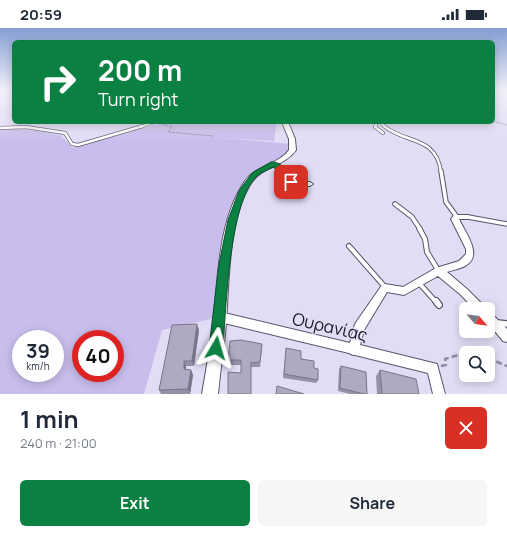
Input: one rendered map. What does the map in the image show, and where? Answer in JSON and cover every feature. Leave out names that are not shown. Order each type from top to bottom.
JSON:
[{"type":"street","points":[[210,394],[220,317],[224,264],[232,220],[246,184],[252,177],[288,156],[293,149],[293,142],[286,124]]},
{"type":"street","points":[[274,164],[285,172],[294,184],[310,184]]},
{"type":"street","points":[[353,350],[359,328],[385,288],[402,291],[439,271],[462,264],[470,255],[468,245],[456,223],[457,216],[468,217]]},
{"type":"street","points":[[439,271],[474,302]]},
{"type":"street","name":"Ουρανίας","points":[[220,317],[433,368]]},
{"type":"street","points":[[495,324],[507,337]]},
{"type":"street","points":[[433,368],[439,394]]},
{"type":"lane","points":[[0,128],[26,127],[64,133],[72,144],[78,145],[149,124]]},
{"type":"lane","points":[[376,124],[375,127],[383,134]]},
{"type":"lane","points":[[383,124],[391,130],[434,151],[441,166],[446,202],[457,216]]},
{"type":"lane","points":[[395,204],[410,216],[417,224],[425,239],[426,252],[439,271]]},
{"type":"lane","points":[[468,217],[507,224]]},
{"type":"lane","points":[[349,246],[385,288]]},
{"type":"lane","points":[[419,283],[439,305]]},
{"type":"lane","points":[[495,320],[507,324]]},
{"type":"path","points":[[495,122],[507,125]]},
{"type":"path","points":[[162,124],[172,127],[168,132],[213,136]]},
{"type":"path","points":[[433,368],[446,365],[445,359],[454,358],[459,354]]},
{"type":"path","points":[[495,361],[507,366]]},
{"type":"shaded area","points":[[159,124],[277,124],[274,141],[214,137],[291,144],[287,155],[255,171],[246,182],[239,198],[233,217],[229,239],[220,317],[162,330],[144,394],[0,394],[0,129],[38,131],[60,135],[73,148]]},
{"type":"building","points":[[197,324],[192,361],[184,361],[184,369],[191,370],[188,389],[159,390],[172,325]]},
{"type":"building","points":[[241,340],[262,344],[260,362],[251,363],[251,394],[228,394],[228,372],[241,373],[241,360],[228,360],[230,341]]},
{"type":"building","points":[[286,348],[301,351],[301,359],[314,361],[314,368],[318,369],[318,380],[284,374]]},
{"type":"building","points":[[341,366],[366,372],[367,394],[340,388]]},
{"type":"building","points":[[380,370],[416,379],[419,394],[382,394]]},
{"type":"building","points":[[277,386],[304,394],[276,394]]},
{"type":"route","points":[[216,348],[224,264],[232,220],[243,191],[254,175],[274,164],[285,172],[291,182]]}]
